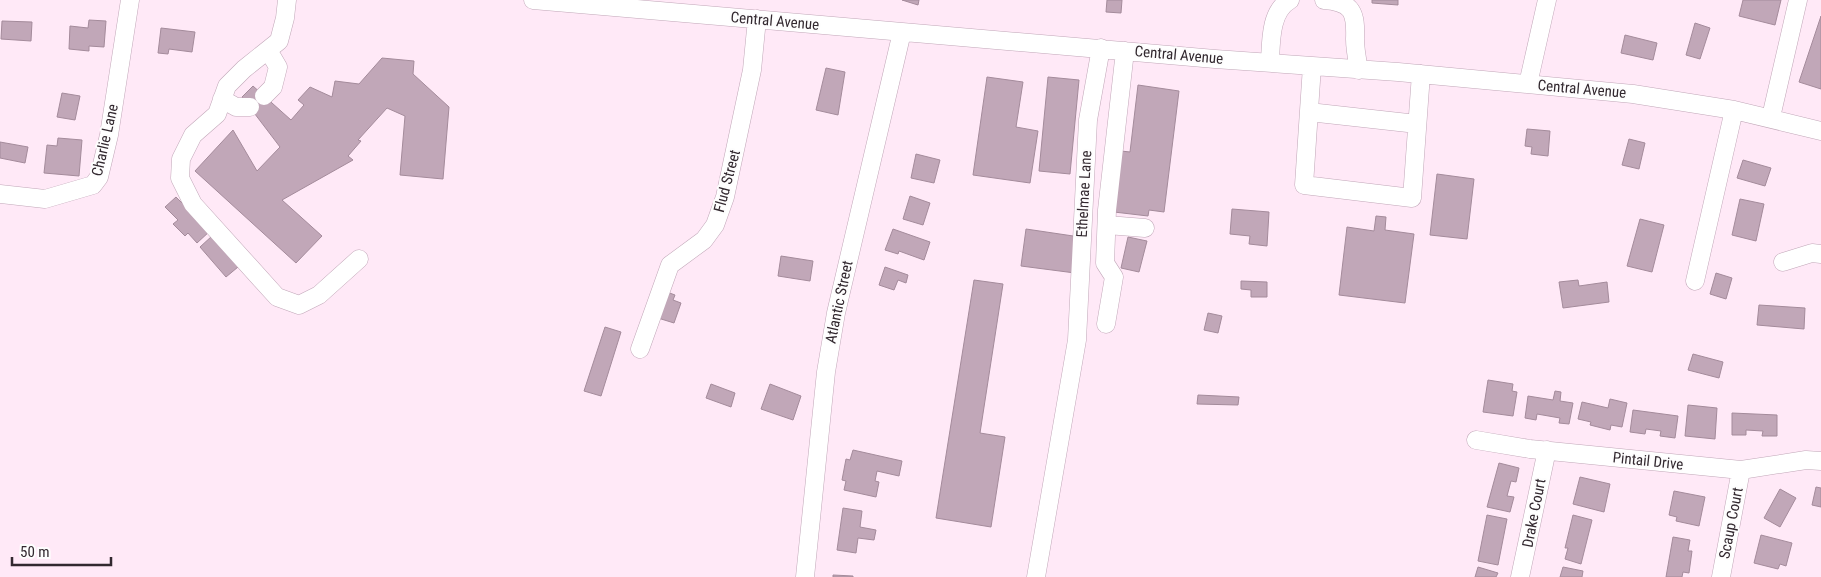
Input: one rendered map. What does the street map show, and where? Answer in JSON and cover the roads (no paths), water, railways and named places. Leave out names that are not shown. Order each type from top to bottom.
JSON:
[{"type":"street","name":"Charlie Lane","points":[[0,194],[45,199],[93,185],[99,177],[109,134],[130,0]]},
{"type":"street","points":[[286,0],[285,18],[279,41],[227,86],[217,114],[193,135],[181,159],[180,178],[193,204],[277,297],[299,305],[319,294],[359,259]]},
{"type":"street","name":"Central Avenue","points":[[533,0],[667,6],[757,19],[1125,51],[1422,74],[1633,94],[1771,117],[1821,131]]},
{"type":"street","points":[[1270,62],[1273,26],[1280,8],[1290,0]]},
{"type":"street","points":[[1324,0],[1337,1],[1345,5],[1355,18],[1356,51],[1359,70]]},
{"type":"street","points":[[1528,84],[1547,0]]},
{"type":"street","points":[[1771,117],[1798,0]]},
{"type":"street","name":"Flud Street","points":[[640,349],[670,265],[704,240],[715,225],[725,197],[752,70],[757,19]]},
{"type":"street","name":"Atlantic Street","points":[[805,577],[826,372],[834,323],[902,32]]},
{"type":"street","name":"Ethelmae Lane","points":[[1036,577],[1077,340],[1088,120],[1101,48]]},
{"type":"street","points":[[264,96],[273,87],[278,67],[268,50]]},
{"type":"street","points":[[1106,324],[1114,277],[1105,263],[1107,225],[1125,51]]},
{"type":"street","points":[[1312,66],[1304,185],[1412,198],[1422,74]]},
{"type":"street","points":[[222,98],[236,107],[250,107]]},
{"type":"street","points":[[1695,281],[1734,110]]},
{"type":"street","points":[[1309,112],[1417,124]]},
{"type":"street","points":[[1107,225],[1145,228]]},
{"type":"street","points":[[1783,262],[1812,253],[1821,254]]},
{"type":"street","name":"Pintail Drive","points":[[1476,440],[1667,464],[1741,470],[1806,460],[1821,461]]},
{"type":"street","name":"Drake Court","points":[[1520,577],[1547,450]]},
{"type":"street","name":"Scaup Court","points":[[1721,577],[1741,470]]}]
